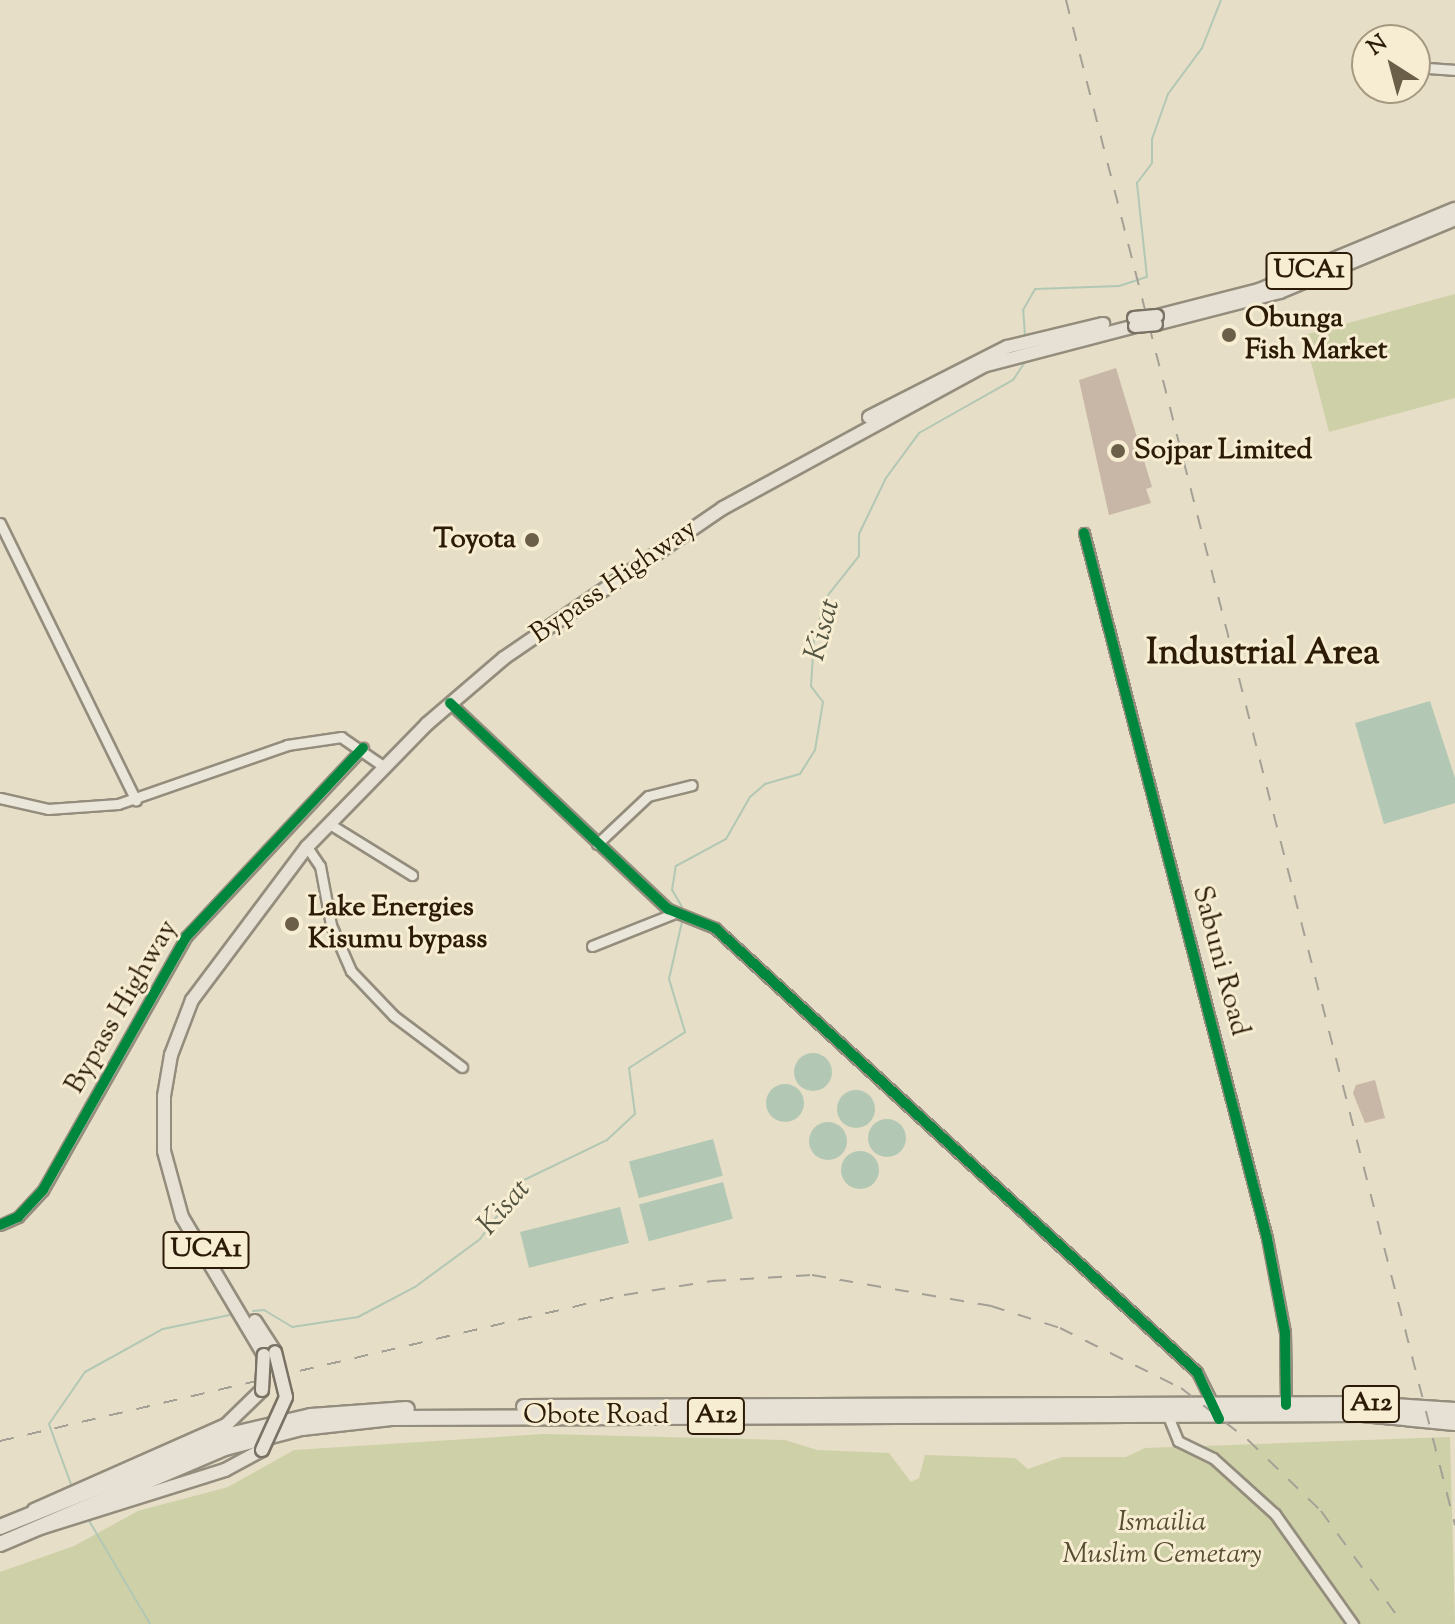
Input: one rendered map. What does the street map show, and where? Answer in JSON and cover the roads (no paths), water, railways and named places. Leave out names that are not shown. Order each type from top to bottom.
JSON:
[{"type":"highway","name":"A12","points":[[1286,1405],[1455,1410]]},
{"type":"highway","name":"Obote Road","points":[[0,1527],[27,1524],[225,1448],[356,1421],[1168,1416],[1286,1405]]},
{"type":"highway","name":"Obote Road","points":[[0,1544],[27,1524],[225,1436],[352,1410],[1216,1412],[1362,1409],[1455,1423]]},
{"type":"main road","name":"Bypass Highway","points":[[1156,320],[1259,290],[1455,209]]},
{"type":"main road","name":"Bypass Highway","points":[[166,1135],[164,1109],[171,1055],[192,1000],[307,847],[383,766],[450,703],[611,580],[814,454],[972,361],[1059,332],[1156,320],[1280,292],[1455,219]]},
{"type":"main road","name":"UCA1","points":[[27,1524],[58,1495],[226,1425],[262,1390],[264,1355],[182,1217],[166,1135]]},
{"type":"main road","name":"UCA1","points":[[27,1524],[66,1524],[154,1488],[245,1461],[262,1450],[282,1416],[281,1366],[195,1229],[166,1135]]},
{"type":"street","points":[[1431,68],[1455,70]]},
{"type":"street","points":[[0,523],[136,800]]},
{"type":"street","name":"Sabuni Road","points":[[1084,533],[1267,1238],[1285,1332],[1286,1405]]},
{"type":"street","points":[[450,703],[597,844],[675,913],[715,928],[1197,1372],[1216,1412]]},
{"type":"street","points":[[0,798],[48,809],[136,800],[287,745],[341,737],[363,748],[383,766]]},
{"type":"street","name":"Bypass Highway","points":[[0,1225],[18,1217],[43,1190],[186,937],[363,748]]},
{"type":"street","points":[[597,844],[648,796],[692,785]]},
{"type":"street","points":[[328,823],[412,875]]},
{"type":"street","points":[[307,847],[320,866],[331,925],[351,971],[394,1016],[462,1067]]},
{"type":"street","points":[[592,946],[675,913]]},
{"type":"street","points":[[1168,1416],[1178,1441],[1213,1458],[1275,1514],[1353,1624]]},
{"type":"waterway","points":[[1025,336],[1023,310],[1035,289],[1119,286],[1147,277],[1137,183],[1152,163],[1152,139],[1168,94],[1202,48],[1221,0]]},
{"type":"waterway","name":"Kisat","points":[[682,907],[672,890],[676,866],[726,839],[750,797],[765,784],[800,774],[815,750],[823,702],[811,686],[814,640],[825,599],[859,556],[859,534],[886,478],[919,433],[1013,380],[1027,359]]},
{"type":"waterway","name":"Kisat","points":[[253,1311],[264,1310],[292,1327],[358,1317],[415,1287],[480,1239],[524,1180],[607,1140],[635,1114],[629,1068],[685,1032],[669,979],[682,922]]},
{"type":"waterway","name":"Kisat","points":[[72,1487],[49,1424],[85,1372],[163,1329],[234,1314]]},
{"type":"waterway","name":"Kisat","points":[[88,1519],[150,1624]]},
{"type":"railway","points":[[1066,0],[1455,1525]]},
{"type":"railway","points":[[0,1441],[624,1295],[712,1281],[812,1275],[991,1306],[1060,1328],[1181,1388],[1248,1440],[1321,1511],[1403,1624]]},
{"type":"place","name":"Obunga Fish Market","points":[[1229,335]]},
{"type":"place","name":"Sojpar Limited","points":[[1118,451]]},
{"type":"place","name":"Toyota","points":[[532,540]]},
{"type":"place","name":"Lake Energies Kisumu bypass","points":[[292,924]]},
{"type":"district","name":"Industrial Area","points":[[1263,655]]},
{"type":"park label","name":"Ismailia Muslim Cemetary","points":[[1162,1539]]}]
